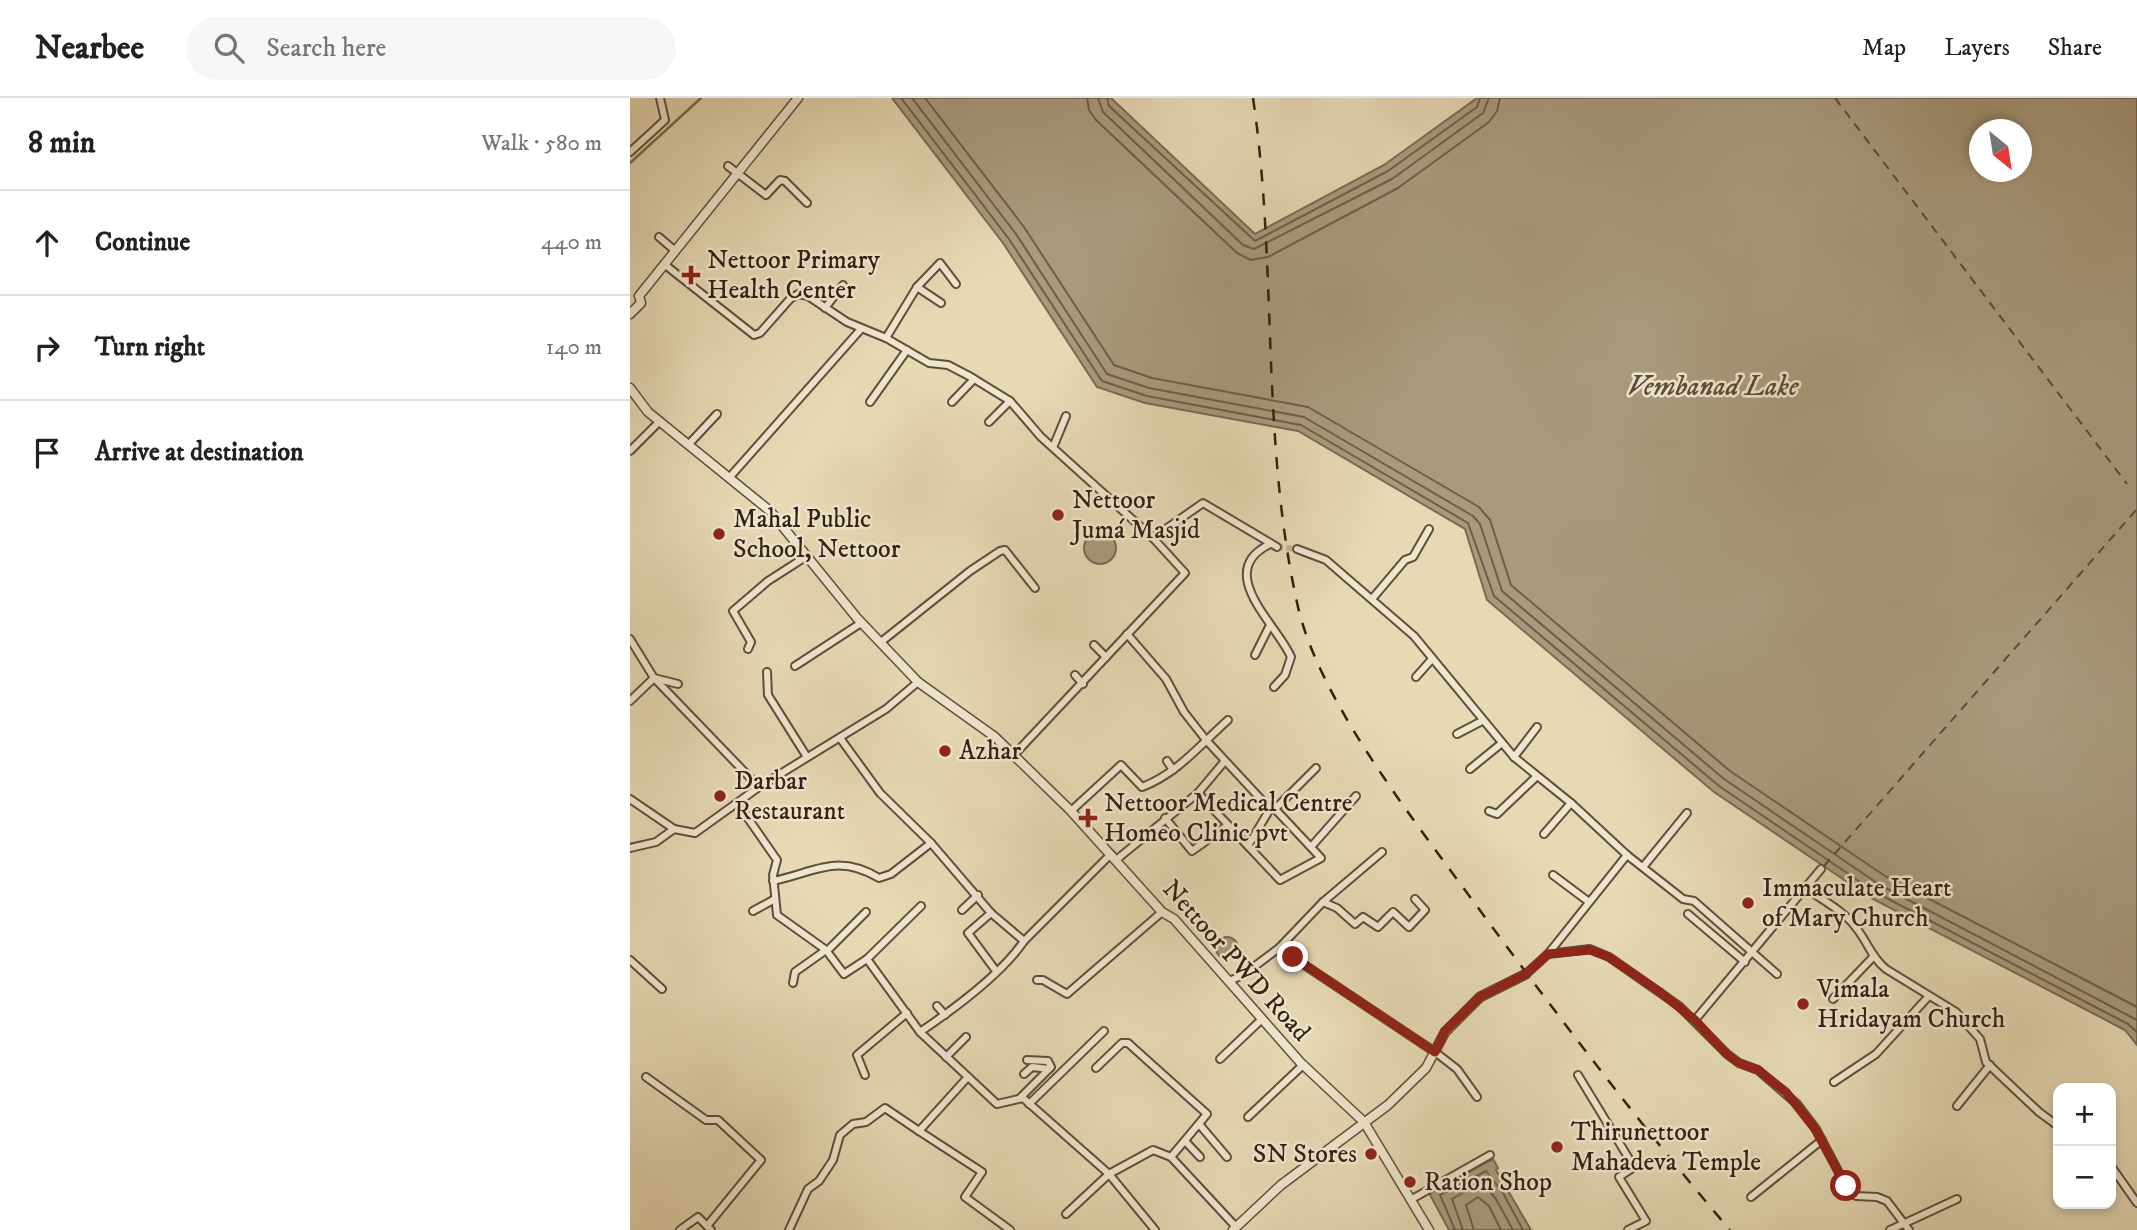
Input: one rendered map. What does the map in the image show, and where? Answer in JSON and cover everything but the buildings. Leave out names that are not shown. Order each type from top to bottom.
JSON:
[{"type":"street","points":[[630,152],[665,120],[660,98]]},
{"type":"street","points":[[640,303],[639,296],[673,249],[798,98]]},
{"type":"street","points":[[728,166],[766,195],[780,180],[785,181],[807,203]]},
{"type":"street","points":[[659,237],[673,249]]},
{"type":"street","points":[[886,338],[917,287],[940,263],[956,284]]},
{"type":"street","points":[[664,264],[754,335],[760,333],[798,295],[808,296],[861,329],[886,338],[929,363],[948,365],[974,379],[1010,401],[1041,437],[1054,445],[1153,538],[1185,573],[1014,755]]},
{"type":"street","points":[[825,309],[844,285]]},
{"type":"street","points":[[917,287],[941,303]]},
{"type":"street","points":[[631,293],[640,303]]},
{"type":"street","points":[[630,314],[640,303]]},
{"type":"street","points":[[729,478],[861,329]]},
{"type":"street","points":[[870,402],[908,350]]},
{"type":"street","points":[[952,402],[974,379]]},
{"type":"street","name":"Nettoor PWD Road","points":[[630,388],[648,412],[770,511],[861,623],[918,682],[995,737],[1114,857],[1162,912],[1174,919],[1303,1065],[1364,1122],[1429,1230]]},
{"type":"street","points":[[875,393],[883,398]]},
{"type":"street","points":[[989,422],[1010,401]]},
{"type":"street","points":[[689,444],[717,414]]},
{"type":"street","points":[[1054,445],[1066,416]]},
{"type":"street","points":[[630,450],[660,421]]},
{"type":"street","points":[[1153,538],[1203,503],[1274,546],[1257,551],[1248,563],[1247,575],[1253,601],[1291,657],[1285,674],[1274,687]]},
{"type":"street","points":[[1372,599],[1405,559],[1413,557],[1429,529]]},
{"type":"street","points":[[1297,549],[1326,560],[1414,636],[1514,757],[1571,803],[1627,855],[1683,899],[1694,901],[1777,974]]},
{"type":"street","points":[[881,642],[970,571],[1000,551],[1004,550],[1035,588]]},
{"type":"street","points":[[748,649],[751,642],[733,611],[768,581],[807,556]]},
{"type":"street","points":[[1145,617],[1153,624]]},
{"type":"street","points":[[794,666],[861,623]]},
{"type":"street","points":[[1255,655],[1270,625]]},
{"type":"street","points":[[1128,634],[1166,679],[1184,712],[1224,762],[1321,858],[1280,880],[1198,793]]},
{"type":"street","points":[[630,639],[654,678],[759,787]]},
{"type":"street","points":[[1094,645],[1106,657]]},
{"type":"street","points":[[1416,677],[1432,659]]},
{"type":"street","points":[[767,672],[768,695],[807,757]]},
{"type":"street","points":[[1075,675],[1083,684]]},
{"type":"street","points":[[654,678],[678,684]]},
{"type":"street","points":[[630,701],[654,678]]},
{"type":"street","points":[[630,799],[674,829],[695,833],[759,787],[886,709],[918,682]]},
{"type":"street","points":[[1070,811],[1121,765],[1142,787],[1173,770],[1228,720]]},
{"type":"street","points":[[1457,734],[1482,721]]},
{"type":"street","points":[[1514,757],[1537,727]]},
{"type":"street","points":[[840,738],[880,793],[931,843],[991,912],[1024,941]]},
{"type":"street","points":[[1470,769],[1502,743]]},
{"type":"street","points":[[1167,761],[1173,770]]},
{"type":"street","points":[[920,1032],[945,1015],[1015,954],[1024,941],[1114,857],[1198,793],[1224,762]]},
{"type":"street","points":[[1248,846],[1273,809],[1316,768]]},
{"type":"street","points":[[1489,811],[1497,814],[1536,777]]},
{"type":"street","points":[[1311,847],[1356,796]]},
{"type":"street","points":[[1544,834],[1571,803]]},
{"type":"street","points":[[738,804],[777,860],[773,881],[776,911],[782,920],[827,951],[844,974],[867,959],[921,906]]},
{"type":"street","points":[[1643,867],[1687,813]]},
{"type":"street","points":[[1165,818],[1192,851],[1228,825]]},
{"type":"street","points":[[630,848],[656,842],[674,829]]},
{"type":"street","points":[[773,881],[835,864],[846,865],[879,878],[891,874],[931,843]]},
{"type":"street","points":[[1229,981],[1243,975],[1279,948],[1323,902],[1382,852]]},
{"type":"street","points":[[1066,1214],[1109,1174],[1153,1150],[1171,1157],[1235,1228],[1281,1185],[1388,1105],[1426,1068],[1445,1031],[1480,997],[1526,974],[1548,954],[1627,855]]},
{"type":"street","points":[[1695,1020],[1821,869]]},
{"type":"street","points":[[1553,875],[1589,902]]},
{"type":"street","points":[[1806,888],[1843,913],[1857,928],[1874,956],[1899,979],[1956,1012],[1980,1040],[1990,1065],[2053,1122]]},
{"type":"street","points":[[962,910],[978,895]]},
{"type":"street","points":[[752,912],[775,899]]},
{"type":"street","points":[[1323,902],[1337,908],[1355,924],[1363,917],[1378,927],[1393,912],[1409,927],[1425,910],[1415,899]]},
{"type":"street","points":[[793,983],[795,972],[827,951],[866,912]]},
{"type":"street","points":[[991,912],[968,933],[996,971]]},
{"type":"street","points":[[1037,981],[1044,980],[1067,994],[1162,912]]},
{"type":"street","points":[[1688,914],[1745,962]]},
{"type":"street","points":[[1279,948],[1435,1052],[1457,1069],[1477,1097]]},
{"type":"street","points":[[1548,954],[1579,949],[1609,957],[1695,1020],[1727,1054],[1739,1063],[1758,1070],[1786,1092],[1822,1140],[1846,1186],[1856,1196],[1877,1197],[1887,1201],[1906,1227]]},
{"type":"street","points":[[1833,999],[1874,956]]},
{"type":"street","points":[[867,959],[920,1032],[997,1104],[1020,1098],[1051,1067],[1048,1061],[1027,1060]]},
{"type":"street","points":[[631,963],[662,989]]},
{"type":"street","points":[[876,986],[884,980]]},
{"type":"street","points":[[1834,1082],[1888,1043],[1928,997]]},
{"type":"street","points":[[937,1006],[945,1015]]},
{"type":"street","points":[[865,1075],[857,1055],[907,1013]]},
{"type":"street","points":[[1220,1059],[1262,1019]]},
{"type":"street","points":[[1030,1104],[1104,1031]]},
{"type":"street","points":[[946,1057],[966,1037]]},
{"type":"street","points":[[1096,1068],[1122,1043],[1128,1043],[1207,1114],[1171,1157]]},
{"type":"street","points":[[1248,1117],[1303,1065]]},
{"type":"street","points":[[1957,1106],[1990,1065]]},
{"type":"street","points":[[1024,1074],[1032,1067],[1049,1069]]},
{"type":"street","points":[[1578,1076],[1634,1167],[1619,1177],[1646,1221],[1628,1230]]},
{"type":"street","points":[[646,1077],[706,1120],[718,1120],[761,1160],[709,1228],[698,1217],[689,1220],[680,1230]]},
{"type":"street","points":[[919,1131],[967,1078]]},
{"type":"street","points":[[1020,1098],[1109,1174],[1156,1230]]},
{"type":"street","points":[[789,1230],[808,1189],[819,1181],[838,1151],[840,1135],[853,1124],[866,1122],[885,1108],[982,1171],[965,1197],[1010,1230]]},
{"type":"street","points":[[1199,1124],[1227,1157]]},
{"type":"street","points":[[1751,1197],[1822,1140]]},
{"type":"street","points":[[1186,1142],[1200,1157]]},
{"type":"street","points":[[1412,1199],[1490,1155]]},
{"type":"street","points":[[2116,1173],[2137,1202]]},
{"type":"street","points":[[1890,1230],[1906,1227],[1957,1199]]},
{"type":"water","name":"Vembanad Lake","points":[[892,98],[1111,98],[1255,234],[1384,165],[1477,98],[2137,98],[2137,1045],[2125,1030],[1871,898],[1714,792],[1487,600],[1465,529],[1298,431],[1145,403],[1097,387],[1003,243]]},
{"type":"water","points":[[1100,532],[1111,537],[1116,548],[1111,559],[1100,564],[1089,559],[1084,548],[1089,537]]},
{"type":"water","points":[[1227,937],[1235,940],[1238,948],[1235,956],[1227,959],[1219,956],[1216,948],[1219,940]]},
{"type":"water","points":[[1493,1159],[1498,1168],[1496,1170],[1531,1230],[1449,1230],[1429,1193]]},
{"type":"waterway","points":[[630,163],[701,98]]},
{"type":"ferry route","points":[[1835,98],[2127,484]]},
{"type":"ferry route","points":[[1824,866],[2137,509]]},
{"type":"tunnel","points":[[1277,547],[1297,549]]},
{"type":"railway","points":[[1253,98],[1261,162],[1278,481],[1298,607],[1309,642],[1344,714],[1389,786],[1591,1058],[1730,1230]]},
{"type":"place","name":"Nettoor Primary Health Center","points":[[691,275]]},
{"type":"place","name":"Nettoor Jumá Masjid","points":[[1058,515]]},
{"type":"place","name":"Mahal Public School, Nettoor","points":[[719,534]]},
{"type":"place","name":"Azhar","points":[[945,751]]},
{"type":"place","name":"Darbar Restaurant","points":[[720,796]]},
{"type":"place","name":"Nettoor Medical Centre Homeo Clinic pvt","points":[[1088,818]]},
{"type":"place","name":"Immaculate Heart of Mary Church","points":[[1748,903]]},
{"type":"place","name":"Vimala Hridayam Church","points":[[1803,1004]]},
{"type":"place","name":"Thirunettoor Mahadeva Temple","points":[[1557,1147]]},
{"type":"place","name":"SN Stores","points":[[1371,1154]]},
{"type":"place","name":"Ration Shop","points":[[1410,1182]]},
{"type":"route","points":[[1293,957],[1435,1052],[1445,1031],[1480,997],[1526,974],[1548,954],[1579,949],[1609,957],[1679,1006],[1727,1054],[1739,1063],[1758,1070],[1786,1092],[1815,1129],[1846,1186]]}]
